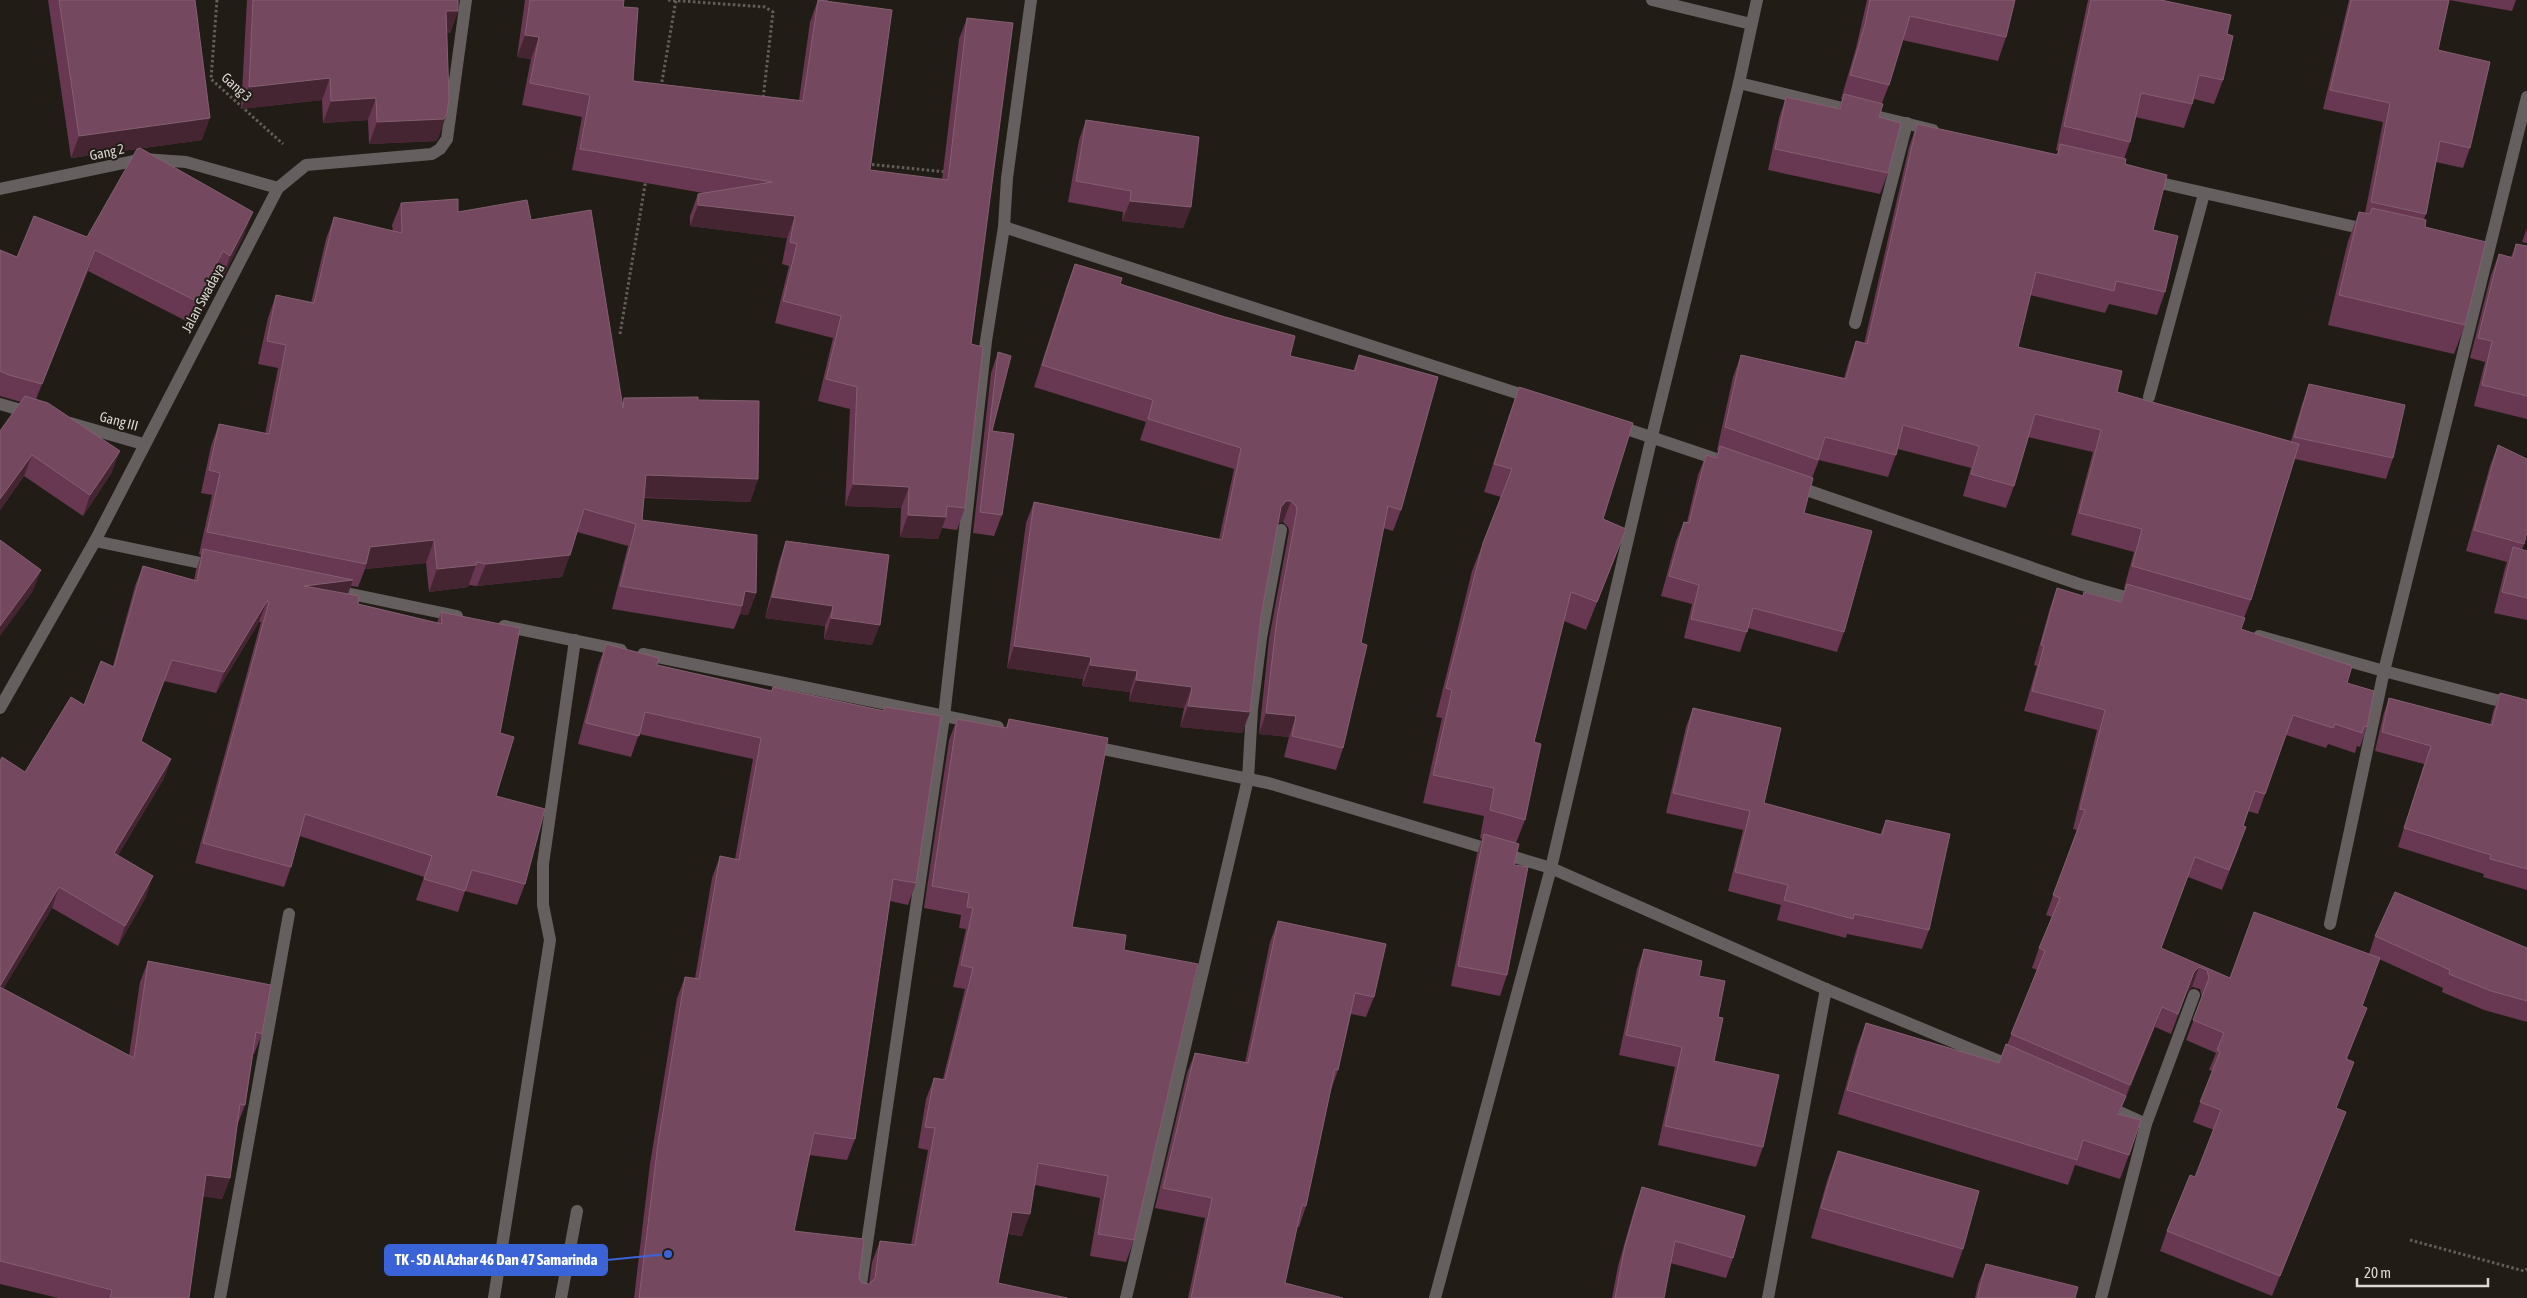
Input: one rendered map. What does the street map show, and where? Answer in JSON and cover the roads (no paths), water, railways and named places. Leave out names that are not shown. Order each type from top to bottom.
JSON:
[{"type":"street","name":"Jalan Swadaya","points":[[0,708],[95,541],[143,444],[278,188],[306,165],[432,154],[440,149],[447,139],[466,0]]},
{"type":"street","points":[[858,1298],[944,717],[986,341],[1004,227],[1007,178],[1031,0]]},
{"type":"street","points":[[1652,0],[1751,24]]},
{"type":"street","points":[[1435,1298],[1550,868],[1652,436],[1739,83],[1757,0]]},
{"type":"street","points":[[1739,83],[1945,132]]},
{"type":"street","points":[[2330,924],[2384,671],[2484,256],[2527,97]]},
{"type":"street","points":[[1855,323],[1907,123]]},
{"type":"street","name":"Gang 2","points":[[0,189],[143,160],[186,162],[278,188]]},
{"type":"street","points":[[2137,178],[2384,234]]},
{"type":"street","points":[[2149,397],[2204,194]]},
{"type":"street","points":[[1004,227],[1548,403]]},
{"type":"street","name":"Gang III","points":[[0,404],[143,444]]},
{"type":"street","points":[[1605,421],[1735,465]]},
{"type":"street","points":[[1782,481],[2079,584],[2156,606]]},
{"type":"street","points":[[1126,1298],[1248,779],[1252,709],[1261,638],[1281,530]]},
{"type":"street","points":[[95,541],[229,569]]},
{"type":"street","points":[[316,587],[470,619]]},
{"type":"street","points":[[489,623],[1007,729]]},
{"type":"street","points":[[2251,633],[2384,671],[2527,708]]},
{"type":"street","points":[[494,1298],[550,940],[543,905],[543,864],[575,640]]},
{"type":"street","points":[[1074,743],[1268,783],[1550,868],[1826,989],[1917,1024],[2023,1070]]},
{"type":"street","points":[[220,1298],[289,914]]},
{"type":"street","points":[[1768,1298],[1826,989]]},
{"type":"street","points":[[2101,1298],[2146,1124],[2194,995]]},
{"type":"street","points":[[2093,1101],[2146,1124]]},
{"type":"street","points":[[561,1298],[577,1211]]},
{"type":"place","name":"TK - SD Al Azhar 46 Dan 47 Samarinda","points":[[668,1254]]}]
